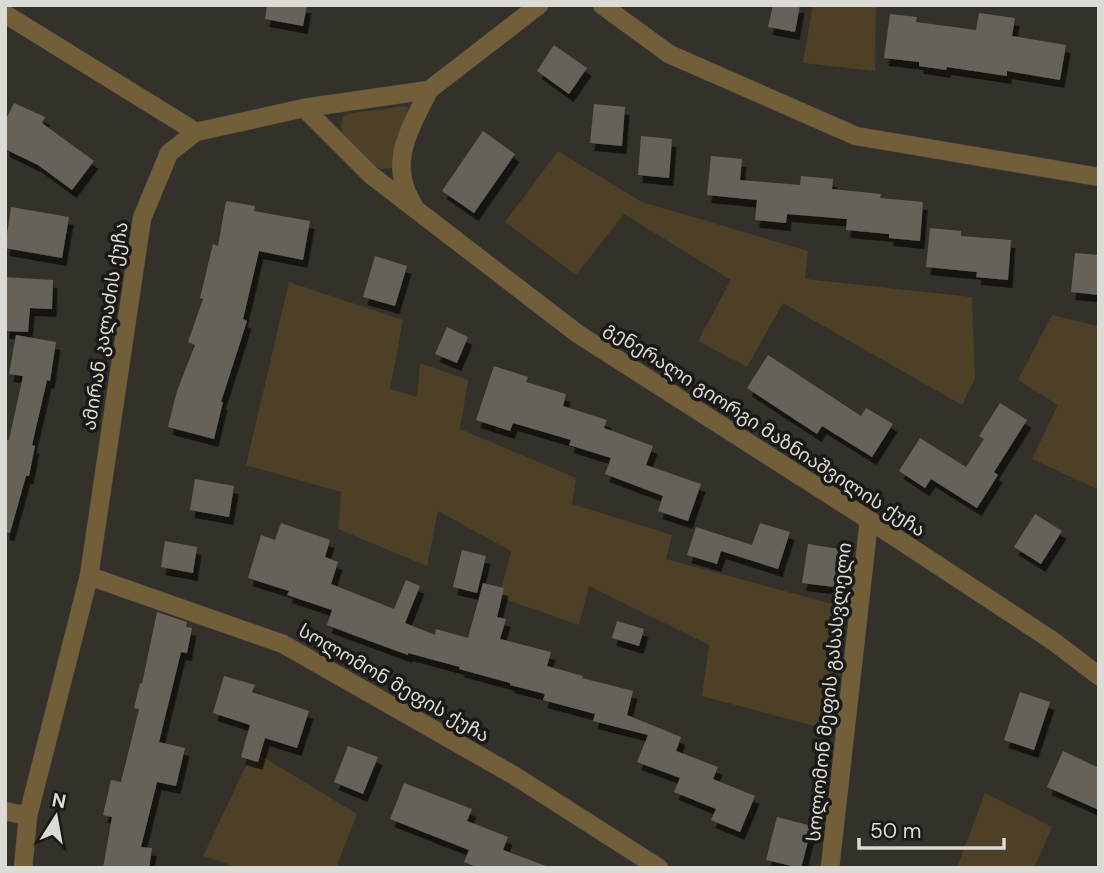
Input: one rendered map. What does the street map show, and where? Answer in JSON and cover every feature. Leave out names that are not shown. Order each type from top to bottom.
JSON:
[{"type":"street","name":"ამირან კალაძის ქუჩა","points":[[23,868],[28,816],[89,576],[142,218],[169,153],[196,132],[304,108],[429,90],[538,5]]},
{"type":"street","points":[[602,5],[669,54],[856,136],[1099,177]]},
{"type":"street","points":[[5,14],[196,132]]},
{"type":"street","name":"გენერალი გიორგი მაზნიაშვილის ქუჩა","points":[[416,209],[404,191],[400,173],[411,127],[429,90]]},
{"type":"street","name":"გენერალი გიორგი მაზნიაშვილის ქუჩა","points":[[304,108],[371,175],[578,334],[869,520],[1053,641],[1099,676]]},
{"type":"street","name":"სოლომონ მეფის გასასვლელი","points":[[830,868],[869,520]]},
{"type":"street","name":"სოლომონ მეფის ქუჩა","points":[[89,576],[283,644],[514,776],[659,868]]},
{"type":"street","points":[[5,811],[28,816]]},
{"type":"shaded area","points":[[813,5],[876,5],[875,71],[803,63]]},
{"type":"shaded area","points":[[408,107],[407,115],[392,168],[382,169],[372,165],[344,138],[341,127],[343,116]]},
{"type":"shaded area","points":[[558,151],[642,202],[808,251],[805,279],[972,297],[975,378],[962,405],[783,303],[747,367],[698,341],[731,280],[624,214],[576,275],[505,222]]},
{"type":"shaded area","points":[[289,282],[403,320],[390,389],[417,397],[420,363],[468,380],[460,429],[576,478],[572,504],[672,535],[666,559],[847,608],[833,731],[702,696],[709,645],[589,586],[579,625],[499,597],[511,551],[438,511],[427,566],[338,529],[341,492],[246,465]]},
{"type":"shaded area","points":[[1052,315],[1097,326],[1099,323],[1099,490],[1032,459],[1058,405],[1018,380]]},
{"type":"shaded area","points":[[253,751],[357,814],[336,868],[240,868],[203,856]]},
{"type":"shaded area","points":[[985,793],[1052,827],[1034,868],[957,868]]},
{"type":"building","points":[[267,5],[307,5],[303,26],[265,19]]},
{"type":"building","points":[[773,5],[800,5],[795,32],[768,27]]},
{"type":"building","points":[[979,13],[1015,18],[1012,36],[1066,45],[1060,80],[1007,71],[1007,76],[947,67],[946,70],[919,66],[919,62],[884,58],[890,14],[917,17],[916,22],[976,30]]},
{"type":"building","points":[[554,45],[587,68],[569,94],[537,71]]},
{"type":"building","points":[[14,103],[45,117],[42,123],[94,161],[72,190],[38,165],[5,149],[5,121]]},
{"type":"building","points":[[594,104],[625,107],[622,146],[590,143]]},
{"type":"building","points":[[483,131],[515,154],[474,213],[442,191]]},
{"type":"building","points":[[641,136],[672,139],[669,178],[638,175]]},
{"type":"building","points":[[711,156],[742,159],[740,180],[800,185],[801,176],[833,179],[832,189],[881,194],[880,198],[923,202],[920,241],[889,238],[889,234],[846,230],[847,219],[787,214],[786,223],[755,220],[757,200],[707,195]]},
{"type":"building","points":[[226,201],[255,206],[254,211],[310,221],[303,260],[259,251],[243,319],[247,321],[221,402],[214,439],[168,427],[177,391],[195,345],[188,342],[203,299],[200,298],[213,244],[218,246]]},
{"type":"building","points":[[11,207],[69,217],[62,258],[5,248]]},
{"type":"building","points":[[930,228],[961,231],[961,236],[1011,240],[1008,280],[976,277],[977,272],[926,267]]},
{"type":"building","points":[[1075,253],[1099,255],[1099,295],[1071,292]]},
{"type":"building","points":[[375,256],[407,266],[395,306],[363,297]]},
{"type":"building","points":[[5,277],[53,280],[52,309],[30,308],[28,332],[5,331]]},
{"type":"building","points":[[447,327],[468,337],[457,363],[435,354]]},
{"type":"building","points":[[16,335],[56,342],[50,381],[47,380],[32,445],[35,446],[29,476],[26,476],[10,533],[5,532],[5,440],[9,440],[23,376],[9,374]]},
{"type":"building","points":[[768,355],[861,416],[866,408],[893,424],[872,457],[822,426],[817,434],[747,388]]},
{"type":"building","points":[[494,366],[528,377],[526,382],[566,394],[563,406],[607,420],[604,428],[653,446],[646,465],[701,484],[688,521],[658,511],[663,496],[605,474],[611,458],[569,445],[571,440],[513,423],[510,431],[476,420]]},
{"type":"building","points":[[1000,403],[1027,420],[994,472],[998,475],[977,508],[931,479],[925,488],[899,471],[920,438],[966,467],[984,439],[979,436]]},
{"type":"building","points":[[195,479],[234,486],[229,517],[190,510]]},
{"type":"building","points":[[1035,514],[1062,531],[1041,564],[1014,547]]},
{"type":"building","points":[[281,523],[330,540],[325,557],[338,562],[331,584],[394,609],[406,580],[420,586],[405,623],[435,635],[436,629],[468,638],[483,583],[504,588],[497,617],[506,619],[500,639],[551,652],[547,666],[633,691],[627,715],[681,737],[676,751],[718,767],[713,779],[755,796],[740,832],[711,820],[716,809],[674,792],[680,778],[637,762],[648,735],[593,721],[595,714],[543,700],[545,694],[459,669],[460,667],[408,655],[327,625],[332,610],[287,595],[289,591],[248,578],[261,535],[275,540]]},
{"type":"building","points":[[760,523],[790,532],[778,569],[721,551],[717,564],[687,555],[696,527],[752,545]]},
{"type":"building","points":[[165,541],[197,547],[193,573],[161,567]]},
{"type":"building","points":[[808,544],[839,549],[834,587],[802,583]]},
{"type":"building","points":[[462,550],[486,556],[477,593],[453,587]]},
{"type":"building","points":[[157,612],[187,622],[186,627],[192,628],[187,653],[181,652],[159,742],[185,748],[176,786],[157,782],[141,847],[152,848],[149,868],[103,868],[112,817],[103,815],[111,780],[121,782],[139,709],[134,708],[140,683],[142,684]]},
{"type":"building","points":[[617,621],[644,629],[639,646],[612,638]]},
{"type":"building","points":[[224,676],[255,685],[252,692],[309,711],[297,748],[265,738],[258,762],[241,757],[250,725],[213,713]]},
{"type":"building","points":[[1020,692],[1050,702],[1034,750],[1004,740]]},
{"type":"building","points":[[348,746],[378,757],[363,794],[334,782]]},
{"type":"building","points":[[1063,751],[1099,768],[1099,810],[1047,787]]},
{"type":"building","points":[[404,783],[472,809],[467,821],[508,837],[503,850],[546,868],[479,868],[464,862],[469,850],[390,819]]},
{"type":"building","points":[[777,817],[812,826],[801,868],[766,860]]}]
